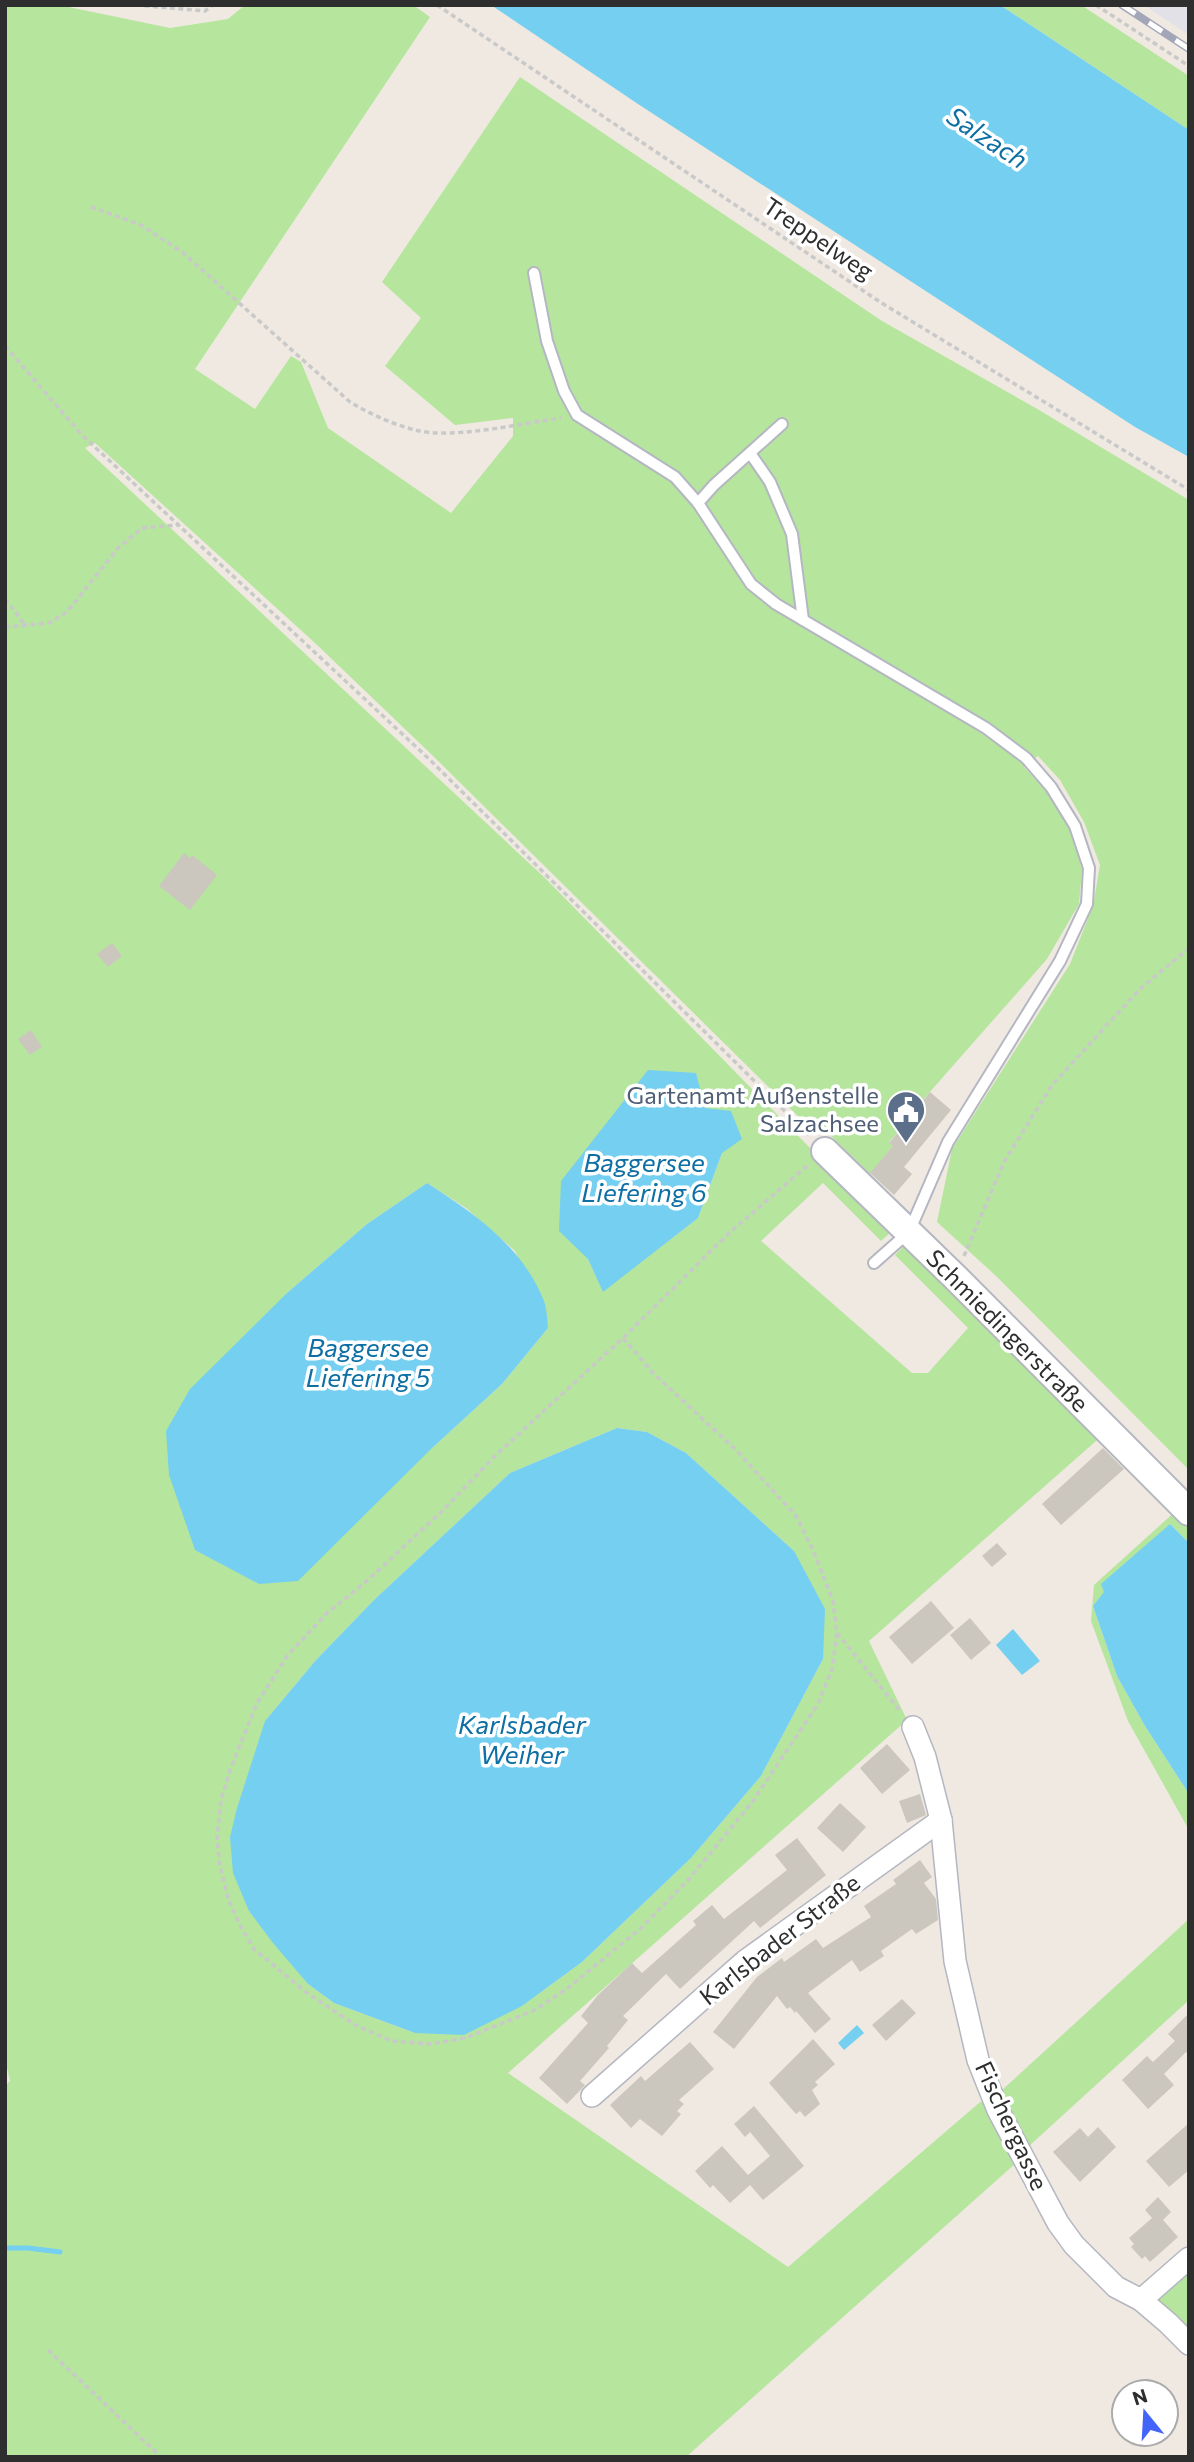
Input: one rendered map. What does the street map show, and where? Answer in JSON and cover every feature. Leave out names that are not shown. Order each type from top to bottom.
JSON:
[{"type":"street","name":"Schmiedingerstraße","points":[[825,1151],[1189,1512]]},
{"type":"street","name":"Fischergasse","points":[[914,1727],[942,1820],[955,1961],[978,2060],[998,2110],[1058,2223],[1074,2245],[1116,2287],[1141,2300],[1189,2344]]},
{"type":"street","name":"Karlsbader Straße","points":[[592,2096],[745,1961],[942,1820]]},
{"type":"street","points":[[1141,2300],[1189,2258]]},
{"type":"lane","points":[[534,273],[547,341],[564,391],[578,415],[675,477],[698,503],[751,584],[776,604],[986,728],[1027,758],[1051,787],[1075,826],[1089,868],[1087,904],[1060,961],[948,1142],[909,1232],[874,1264]]},
{"type":"lane","points":[[698,503],[714,485],[782,424]]},
{"type":"lane","points":[[750,453],[770,482],[792,534],[803,620]]},
{"type":"path","points":[[135,5],[205,11],[213,5]]},
{"type":"path","name":"Treppelweg","points":[[437,5],[880,302],[1189,490]]},
{"type":"path","points":[[1096,5],[1189,66]]},
{"type":"path","points":[[91,207],[141,225],[182,252],[350,402],[369,414],[417,431],[455,433],[578,415]]},
{"type":"path","points":[[5,346],[82,435],[428,758],[825,1151],[728,1234],[623,1338],[497,1454],[440,1513],[368,1580],[326,1614],[288,1655],[257,1703],[221,1800],[216,1838],[229,1901],[254,1949],[307,1993],[357,2026],[392,2041],[431,2044],[465,2038],[535,2010],[568,1988],[641,1928],[690,1878],[753,1801],[818,1704],[832,1669],[837,1633],[834,1601],[796,1516],[737,1451],[653,1373],[623,1338]]},
{"type":"path","points":[[5,627],[49,623],[67,612],[118,548],[142,528],[177,525]]},
{"type":"path","points":[[5,599],[26,626]]},
{"type":"path","points":[[955,1277],[1004,1163],[1052,1085],[1140,989],[1189,948]]},
{"type":"path","points":[[837,1633],[914,1727]]},
{"type":"path","points":[[48,2350],[161,2457]]},
{"type":"shaded area","points":[[1144,5],[1189,5],[1189,35]]},
{"type":"green space","points":[[5,5],[59,5],[170,28],[228,19],[245,5],[413,5],[430,17],[195,369],[255,409],[291,356],[301,362],[328,428],[451,513],[513,436],[513,418],[455,425],[385,366],[421,318],[382,282],[520,77],[882,321],[1039,410],[1189,500],[1189,1470],[995,1275],[937,1222],[952,1149],[1070,964],[1093,906],[1100,865],[1084,822],[1060,780],[1038,756],[1024,767],[1046,791],[1070,828],[1082,870],[1079,904],[1047,959],[921,1102],[924,1105],[889,1142],[893,1146],[870,1174],[827,1132],[800,1118],[315,643],[95,443],[85,448],[545,878],[809,1147],[894,1229],[881,1241],[823,1183],[761,1241],[912,1373],[928,1373],[968,1328],[895,1255],[908,1242],[1104,1434],[869,1641],[907,1720],[508,2073],[788,2267],[979,2103],[1001,2091],[1189,1919],[1189,2000],[1028,2147],[1016,2163],[686,2457],[5,2457],[5,2086],[10,2081],[5,2059]],"holes":[[[648,1071],[705,1108],[722,1153],[698,1218],[603,1291],[588,1259],[612,1118]],[[427,1183],[466,1208],[515,1251],[548,1328],[502,1384],[431,1449],[287,1293],[367,1224]],[[617,1428],[647,1432],[686,1453],[794,1551],[823,1659],[761,1776],[691,1858],[582,1962],[522,2006],[415,2033],[334,2003],[308,1984],[249,1911],[265,1721],[316,1660],[374,1600],[510,1473]]]},
{"type":"green space","points":[[1000,5],[1081,5],[1189,76],[1189,130]]},
{"type":"green space","points":[[1178,1509],[1189,1520],[1189,1543],[1170,1524],[1093,1606],[1117,1676],[1145,1726],[1189,1794],[1189,1830],[1128,1721],[1091,1621],[1094,1585]]},
{"type":"green space","points":[[1189,2265],[1189,2338],[1155,2301]]},
{"type":"water","name":"Salzach","points":[[491,5],[1000,5],[1189,130],[1189,457],[1135,427],[638,104]]},
{"type":"water","name":"Baggersee Liefering 6","points":[[648,1070],[696,1073],[705,1108],[731,1111],[742,1139],[722,1153],[698,1218],[603,1292],[588,1259],[559,1231],[561,1181]]},
{"type":"water","name":"Baggersee Liefering 5","points":[[427,1183],[479,1219],[510,1248],[535,1281],[544,1301],[548,1328],[502,1384],[431,1449],[298,1581],[259,1584],[195,1550],[169,1475],[166,1431],[190,1389],[287,1293],[367,1224]]},
{"type":"water","name":"Karlsbader Weiher","points":[[617,1428],[647,1432],[686,1453],[794,1551],[825,1609],[823,1659],[761,1776],[691,1858],[582,1962],[522,2006],[464,2035],[415,2033],[334,2003],[308,1984],[273,1943],[249,1911],[233,1873],[230,1837],[265,1721],[316,1660],[374,1600],[510,1473]]},
{"type":"water","points":[[1170,1524],[1189,1543],[1189,1794],[1145,1726],[1117,1676],[1093,1606],[1104,1592],[1101,1584]]},
{"type":"water","points":[[1013,1629],[1040,1661],[1022,1675],[996,1645]]},
{"type":"water","points":[[857,2025],[864,2033],[844,2050],[838,2043]]},
{"type":"building","points":[[184,853],[190,858],[192,855],[217,875],[190,910],[159,886]]},
{"type":"building","points":[[112,943],[122,956],[108,967],[97,954]]},
{"type":"building","points":[[31,1030],[42,1047],[30,1055],[18,1039]]},
{"type":"building","name":"Gartenamt Außenstelle Salzachsee","points":[[930,1092],[951,1110],[904,1167],[912,1174],[894,1195],[870,1173],[893,1146],[889,1143],[924,1105],[921,1103]]},
{"type":"building","points":[[1103,1448],[1124,1469],[1061,1525],[1042,1504]]},
{"type":"building","points":[[997,1543],[1007,1554],[992,1567],[982,1556]]},
{"type":"building","points":[[931,1601],[954,1628],[912,1664],[889,1637]]},
{"type":"building","points":[[970,1618],[991,1643],[971,1660],[950,1635]]},
{"type":"building","points":[[887,1744],[910,1770],[882,1794],[860,1768]]},
{"type":"building","points":[[920,1794],[926,1815],[907,1823],[899,1801]]},
{"type":"building","points":[[840,1803],[866,1827],[843,1852],[817,1828]]},
{"type":"building","points":[[797,1838],[826,1875],[760,1928],[754,1921],[680,1989],[666,1974],[623,2016],[628,2020],[607,2046],[609,2048],[580,2081],[585,2085],[567,2104],[539,2078],[588,2023],[581,2016],[598,1995],[632,1963],[642,1973],[696,1925],[693,1921],[712,1905],[724,1919],[787,1870],[775,1855]]},
{"type":"building","points":[[920,1860],[932,1877],[924,1883],[936,1899],[938,1920],[916,1934],[912,1929],[881,1951],[884,1956],[860,1972],[852,1960],[808,1993],[831,2019],[815,2033],[796,2011],[795,2013],[790,2007],[787,2009],[777,1996],[734,2049],[713,2032],[757,1977],[782,1958],[784,1962],[816,1939],[823,1948],[871,1917],[864,1906],[896,1884],[893,1880]]},
{"type":"building","points":[[902,1999],[916,2013],[886,2041],[872,2025]]},
{"type":"building","points":[[1189,2013],[1189,2055],[1186,2052],[1164,2074],[1174,2085],[1148,2109],[1122,2080],[1147,2056],[1153,2062],[1175,2041],[1168,2034]]},
{"type":"building","points":[[813,2039],[835,2064],[815,2082],[818,2085],[812,2090],[820,2104],[805,2117],[800,2111],[796,2114],[769,2083]]},
{"type":"building","points":[[690,2042],[714,2069],[679,2100],[684,2104],[677,2111],[681,2114],[662,2136],[640,2119],[631,2128],[610,2105],[641,2076],[645,2081]]},
{"type":"building","points":[[754,2106],[804,2166],[763,2200],[750,2185],[730,2203],[713,2185],[710,2188],[695,2171],[722,2146],[748,2175],[770,2156],[750,2132],[745,2137],[734,2124]]},
{"type":"building","points":[[1189,2123],[1189,2170],[1169,2187],[1146,2161]]},
{"type":"building","points":[[1098,2127],[1116,2147],[1080,2182],[1053,2152],[1080,2128],[1088,2137]]},
{"type":"building","points":[[1158,2197],[1171,2212],[1163,2220],[1178,2237],[1150,2262],[1145,2256],[1142,2259],[1131,2247],[1134,2244],[1129,2238],[1152,2218],[1145,2210]]},
{"type":"waterway","points":[[5,2248],[60,2252]]},
{"type":"railway","points":[[1122,5],[1189,49]]},
{"type":"place","name":"Gartenamt Außenstelle Salzachsee","points":[[906,1144]]}]
